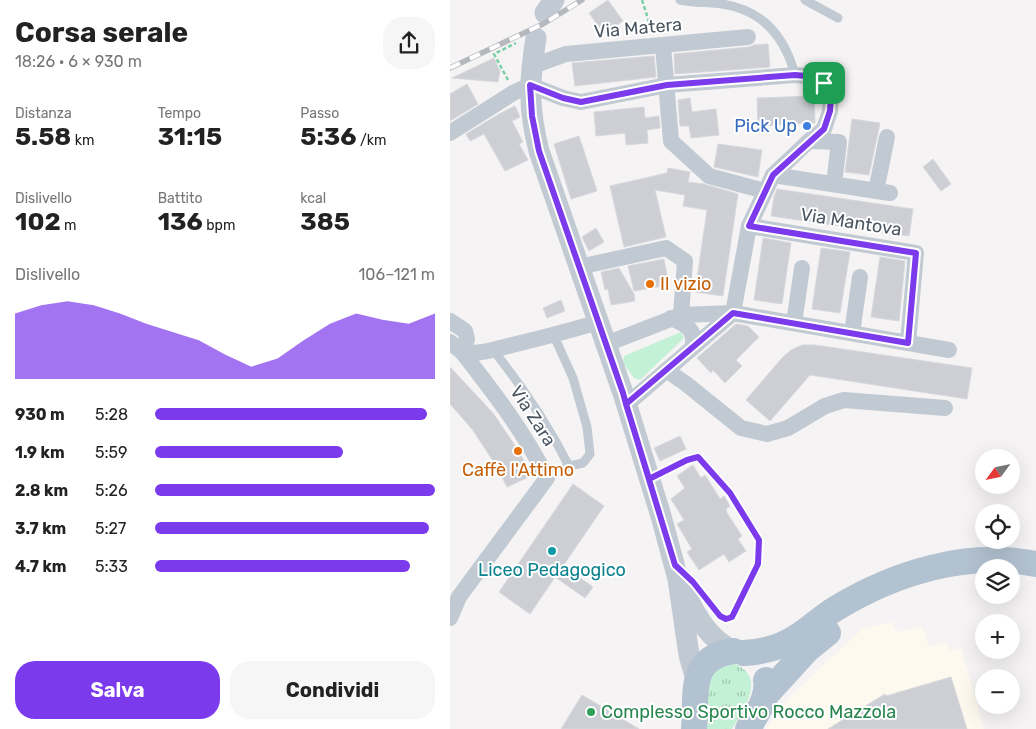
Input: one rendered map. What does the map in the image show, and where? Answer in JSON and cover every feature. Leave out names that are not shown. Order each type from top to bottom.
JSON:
[{"type":"main road","points":[[694,729],[696,680],[700,670],[706,663],[723,652],[765,652],[797,637],[832,610],[866,590],[926,568],[975,560],[1036,564]]},
{"type":"main road","points":[[765,696],[807,650],[841,623],[873,605],[930,584],[975,578]]},
{"type":"main road","points":[[1020,580],[1036,582]]},
{"type":"main road","points":[[739,652],[753,659],[762,672],[767,687],[765,696],[748,729]]},
{"type":"street","name":"Via Matera","points":[[450,133],[513,93],[532,75],[566,54],[748,37]]},
{"type":"street","points":[[526,41],[532,75],[532,116],[539,151],[626,404],[677,572],[693,611],[706,630],[724,646],[739,652]]},
{"type":"street","points":[[663,46],[671,141],[709,176],[765,191]]},
{"type":"street","points":[[532,75],[563,98],[581,102],[667,85],[795,75],[817,77],[824,83],[831,96],[830,111],[824,129],[808,141],[773,175],[749,226],[733,313],[626,404]]},
{"type":"street","name":"Via Mantova","points":[[773,175],[883,192],[887,137]]},
{"type":"street","name":"Via Mantova","points":[[808,141],[839,142],[834,184]]},
{"type":"street","name":"Via Mantova","points":[[749,226],[916,253],[908,343]]},
{"type":"street","points":[[580,268],[666,248],[685,261],[676,317]]},
{"type":"street","points":[[794,323],[802,268]]},
{"type":"street","points":[[852,333],[860,277]]},
{"type":"street","points":[[606,344],[676,317],[733,313],[949,350]]},
{"type":"street","points":[[676,317],[691,331],[694,338],[692,348]]},
{"type":"street","points":[[450,321],[465,331],[467,339],[463,353],[475,354],[554,336],[598,322]]},
{"type":"street","name":"Via Zara","points":[[450,342],[463,353],[500,401],[539,462],[547,478]]},
{"type":"street","points":[[666,370],[741,428],[767,434],[788,428],[826,406],[844,400],[944,408]]},
{"type":"street","points":[[450,618],[455,595],[547,478]]},
{"type":"street","points":[[677,572],[690,655],[696,680]]},
{"type":"lane","points":[[680,0],[723,4],[744,10],[770,26],[780,38],[790,57],[795,75]]},
{"type":"lane","points":[[805,0],[838,18]]},
{"type":"lane","points":[[547,478],[569,466],[583,463],[590,454],[587,428],[573,378],[554,336]]},
{"type":"lane","points":[[493,350],[530,401],[569,466]]},
{"type":"lane","points":[[649,479],[687,460],[698,457],[730,493],[759,540],[758,564],[732,617],[726,619],[720,616],[693,582],[677,572]]},
{"type":"path","points":[[642,0],[650,25],[662,24],[663,46]]},
{"type":"path","points":[[509,82],[494,54],[526,41]]},
{"type":"shaded area","points":[[892,622],[897,632],[922,626],[929,646],[947,642],[950,651],[961,648],[975,697],[975,714],[980,714],[984,729],[766,729],[789,697],[862,629]]},
{"type":"green space","points":[[681,332],[684,338],[640,380],[634,378],[623,363],[624,356]]},
{"type":"green space","points":[[733,663],[743,669],[749,676],[751,684],[747,703],[732,729],[702,729],[705,682],[713,669]]},
{"type":"building","points":[[608,0],[623,21],[604,34],[589,13]]},
{"type":"building","points":[[768,44],[770,67],[675,74],[674,54]]},
{"type":"building","points":[[654,56],[656,77],[575,86],[572,63]]},
{"type":"building","points":[[494,58],[500,71],[498,82],[452,78]]},
{"type":"building","points":[[467,84],[478,104],[450,121],[450,94]]},
{"type":"building","points":[[814,96],[815,123],[758,126],[757,98]]},
{"type":"building","points":[[690,98],[692,112],[716,109],[719,135],[691,138],[689,126],[680,126],[678,100]]},
{"type":"building","points":[[515,106],[520,117],[512,121],[523,142],[519,144],[528,160],[505,171],[484,134],[470,141],[466,134]]},
{"type":"building","points":[[644,107],[645,118],[659,116],[660,128],[647,130],[648,143],[626,145],[625,133],[596,136],[594,112]]},
{"type":"building","points":[[852,119],[880,123],[869,175],[845,172]]},
{"type":"building","points":[[579,136],[597,191],[571,199],[554,144]]},
{"type":"building","points":[[718,144],[762,150],[758,177],[714,167]]},
{"type":"building","points":[[933,159],[951,184],[941,191],[923,167]]},
{"type":"building","points":[[668,168],[690,172],[688,182],[704,184],[738,194],[723,296],[695,292],[707,210],[683,206],[685,195],[655,190],[666,237],[624,247],[610,186],[667,173]]},
{"type":"building","points":[[777,189],[913,209],[909,236],[771,216]]},
{"type":"building","points":[[596,228],[604,242],[589,251],[582,237]]},
{"type":"building","points":[[763,238],[791,243],[782,304],[754,300]]},
{"type":"building","points":[[821,248],[850,252],[840,313],[812,309]]},
{"type":"building","points":[[880,257],[905,261],[899,321],[871,317]]},
{"type":"building","points":[[664,259],[669,285],[634,291],[628,266]]},
{"type":"building","points":[[619,268],[634,294],[635,301],[611,305],[608,289],[605,290],[601,272]]},
{"type":"building","points":[[561,300],[565,311],[547,318],[543,308]]},
{"type":"building","points":[[736,324],[748,326],[759,337],[736,360],[742,366],[725,383],[713,370],[711,373],[697,358]]},
{"type":"building","points":[[802,345],[815,345],[972,368],[967,399],[810,375],[770,421],[746,400],[782,358],[791,350]]},
{"type":"building","points":[[450,367],[493,413],[520,453],[531,476],[507,487],[497,467],[472,429],[450,404]]},
{"type":"building","points":[[680,436],[686,449],[660,461],[654,448]]},
{"type":"building","points":[[693,465],[701,478],[705,475],[720,499],[724,496],[730,506],[726,509],[727,513],[742,536],[738,539],[746,551],[729,562],[724,554],[699,570],[687,552],[692,549],[677,524],[684,520],[671,499],[685,488],[677,476]]},
{"type":"building","name":"Liceo Pedagogico","points":[[573,484],[604,506],[563,566],[593,587],[585,598],[555,577],[530,614],[499,592]]},
{"type":"building","points":[[951,677],[967,729],[828,729],[885,694],[886,696]]},
{"type":"building","name":"Complesso Sportivo Rocco Mazzola","points":[[582,695],[639,729],[561,729]]},
{"type":"railway","points":[[450,68],[543,24],[582,0]]},
{"type":"place","name":"Pick Up","points":[[807,126]]},
{"type":"place","name":"Il vizio","points":[[650,284]]},
{"type":"place","name":"Caffè l'Attimo","points":[[518,451]]},
{"type":"place","name":"Liceo Pedagogico","points":[[552,551]]},
{"type":"place","name":"Complesso Sportivo Rocco Mazzola","points":[[591,712]]},
{"type":"route","points":[[824,83],[817,77],[795,75],[667,85],[581,102],[563,98],[530,85],[530,103],[539,151],[623,393],[626,404],[649,479],[661,516],[675,565],[693,582],[720,616],[726,619],[732,617],[758,564],[759,540],[730,493],[698,457],[687,460],[649,479],[638,442],[626,404],[733,313],[908,343],[916,253],[749,226],[773,175],[808,141],[824,129],[830,111],[831,96],[824,83]]}]
